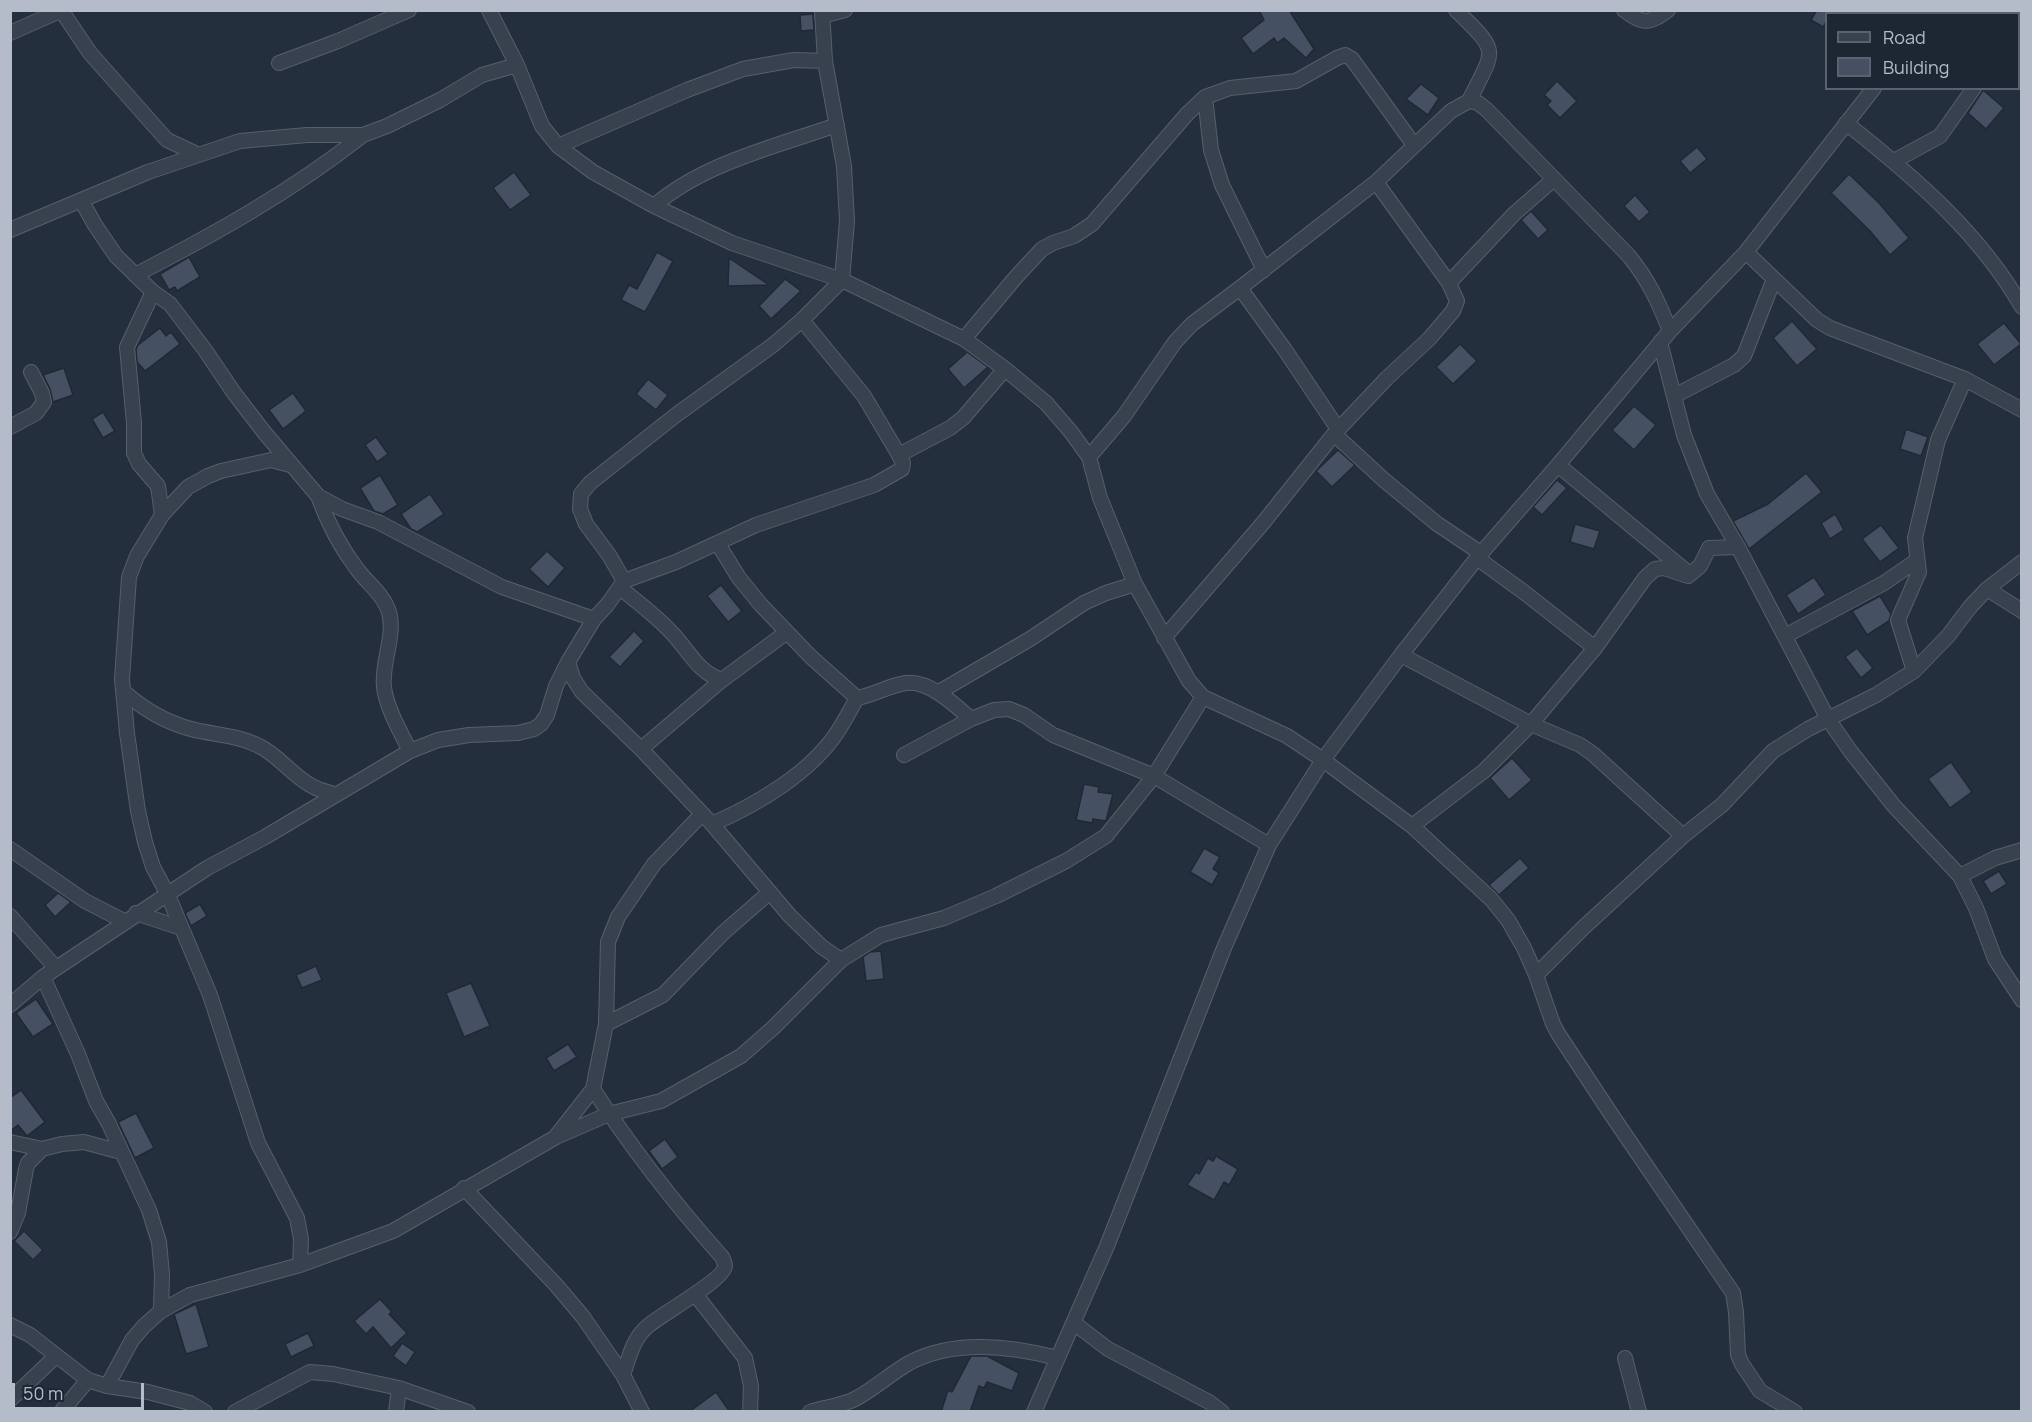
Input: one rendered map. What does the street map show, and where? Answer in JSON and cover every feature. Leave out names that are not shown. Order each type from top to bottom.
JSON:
[{"type":"street","points":[[279,63],[338,41],[409,10]]},
{"type":"street","points":[[489,10],[518,65],[542,126],[558,146],[593,172],[654,206],[732,243],[842,280],[964,339],[1046,403],[1089,457],[1100,498],[1135,584],[1189,681],[1203,697],[1287,736],[1323,760],[1412,826],[1491,899],[1508,920],[1536,975],[1553,1024],[1576,1062],[1733,1293],[1738,1355],[1742,1364],[1760,1391],[1786,1404],[1795,1412]]},
{"type":"street","points":[[722,680],[712,677],[703,670],[673,633],[622,585],[609,555],[586,524],[580,509],[581,494],[590,483],[676,415],[773,345],[842,280],[847,221],[844,166],[825,61],[822,13],[845,10]]},
{"type":"street","points":[[1456,10],[1483,36],[1490,48],[1491,57],[1469,102]]},
{"type":"street","points":[[1624,10],[1637,20],[1652,21],[1668,10]]},
{"type":"street","points":[[10,33],[62,11],[90,53],[167,140],[197,154]]},
{"type":"street","points":[[964,339],[1042,249],[1074,236],[1092,224],[1187,114],[1205,97],[1230,88],[1296,81],[1345,55],[1352,59],[1414,145]]},
{"type":"street","points":[[558,146],[687,90],[743,69],[794,60],[825,61]]},
{"type":"street","points":[[135,275],[255,210],[328,163],[363,135],[440,100],[482,75],[518,65]]},
{"type":"street","points":[[1034,1412],[1137,1172],[1224,948],[1269,844],[1323,760],[1480,556],[1660,342],[1746,252],[1872,90]]},
{"type":"street","points":[[1894,161],[1940,136],[1973,90]]},
{"type":"street","points":[[1205,97],[1211,150],[1221,184],[1264,270]]},
{"type":"street","points":[[1089,457],[1124,416],[1175,342],[1192,324],[1376,182],[1451,111],[1469,102],[1478,103],[1487,110],[1629,256],[1656,294],[1670,331]]},
{"type":"street","points":[[1846,123],[1894,161],[1959,221],[2020,299]]},
{"type":"street","points":[[654,206],[671,190],[710,170],[837,125]]},
{"type":"street","points":[[10,230],[174,162],[240,141],[323,134],[363,135]]},
{"type":"street","points":[[167,140],[174,162]]},
{"type":"street","points":[[1449,283],[1514,214],[1554,179]]},
{"type":"street","points":[[1164,638],[1263,523],[1336,432],[1387,378],[1429,339],[1453,311],[1457,301],[1449,283],[1376,182]]},
{"type":"street","points":[[81,200],[111,248],[135,275],[170,304],[234,393],[290,465],[318,496],[342,509],[378,522],[502,587],[594,619]]},
{"type":"street","points":[[1746,252],[1817,320],[1830,328],[1965,379],[2022,410]]},
{"type":"street","points":[[1674,396],[1734,365],[1744,356],[1774,279]]},
{"type":"street","points":[[1240,288],[1285,350],[1336,432],[1384,480],[1594,648]]},
{"type":"street","points":[[153,292],[126,346],[134,423],[134,453],[139,464],[158,486],[162,515]]},
{"type":"street","points":[[10,1005],[42,977],[207,868],[265,837],[410,751],[438,740],[469,735],[518,733],[534,729],[547,715],[556,686],[594,619],[622,585],[718,544],[756,525],[874,485],[902,469],[903,463],[899,455],[864,396],[802,320]]},
{"type":"street","points":[[1660,342],[1684,435],[1704,488],[1738,547],[1828,719],[1894,806],[1960,876],[1976,908],[1995,960],[2022,1000]]},
{"type":"street","points":[[899,455],[950,428],[963,418],[1005,369]]},
{"type":"street","points":[[10,427],[36,413],[44,402],[31,372]]},
{"type":"street","points":[[1914,671],[1898,620],[1919,572],[1915,538],[1936,449],[1965,379]]},
{"type":"street","points":[[290,465],[271,460],[208,476],[188,488],[162,515],[137,556],[129,577],[122,679],[138,811],[153,867],[210,994],[258,1143],[297,1218],[301,1239],[300,1265]]},
{"type":"street","points":[[1558,465],[1690,575]]},
{"type":"street","points":[[318,496],[326,517],[349,559],[381,597],[391,618],[384,687],[410,751]]},
{"type":"street","points":[[718,544],[739,578],[761,605],[846,690],[857,698],[871,696],[904,683],[914,683],[939,692],[972,719]]},
{"type":"street","points":[[1412,826],[1484,771],[1531,724],[1594,648],[1637,588],[1651,573],[1664,568],[1685,577],[1700,566],[1709,549],[1738,547]]},
{"type":"street","points":[[1785,636],[1884,583],[1916,561]]},
{"type":"street","points":[[1536,975],[1583,928],[1683,836],[1722,805],[1773,752],[1786,741],[1876,695],[1914,671],[1948,636],[1970,607],[1988,589],[2022,562]]},
{"type":"street","points":[[939,692],[1030,639],[1084,603],[1135,584]]},
{"type":"street","points":[[1988,589],[2022,611]]},
{"type":"street","points":[[641,749],[722,680],[788,632]]},
{"type":"street","points":[[1401,656],[1531,724],[1580,745],[1593,754],[1683,836]]},
{"type":"street","points":[[568,662],[573,678],[582,693],[641,749],[822,947],[841,960]]},
{"type":"street","points":[[123,691],[140,707],[169,722],[240,738],[258,746],[276,756],[313,787],[336,795]]},
{"type":"street","points":[[107,1386],[132,1340],[144,1326],[161,1311],[190,1295],[300,1265],[393,1231],[556,1137],[609,1114],[661,1101],[741,1056],[773,1028],[841,960],[881,935],[944,918],[996,896],[1066,861],[1106,836],[1154,776],[1203,697]]},
{"type":"street","points":[[556,1137],[593,1089],[606,1024],[608,942],[618,917],[654,864],[707,819],[743,810],[773,792],[820,753],[838,732],[857,698]]},
{"type":"street","points":[[904,755],[972,719],[994,710],[1009,709],[1024,715],[1053,735],[1154,776],[1269,844]]},
{"type":"street","points":[[10,849],[85,901],[130,917],[181,928]]},
{"type":"street","points":[[1960,876],[1995,858],[2022,850]]},
{"type":"street","points":[[606,1024],[663,995],[723,933],[770,892]]},
{"type":"street","points":[[10,916],[56,968]]},
{"type":"street","points":[[42,977],[78,1054],[96,1101],[110,1124],[149,1210],[159,1242],[162,1274],[161,1311]]},
{"type":"street","points":[[593,1089],[666,1193],[722,1257],[725,1265],[722,1272],[695,1294],[647,1326],[635,1343],[622,1376]]},
{"type":"street","points":[[10,1142],[42,1149],[84,1142],[122,1152]]},
{"type":"street","points":[[10,1232],[18,1213],[28,1163],[42,1149]]},
{"type":"street","points":[[464,1188],[583,1317],[622,1376],[642,1412]]},
{"type":"street","points":[[695,1294],[745,1358],[750,1386],[750,1412]]},
{"type":"street","points":[[1074,1323],[1108,1349],[1209,1402],[1222,1412]]},
{"type":"street","points":[[10,1325],[30,1335],[88,1380],[190,1403],[205,1412]]},
{"type":"street","points":[[810,1412],[855,1399],[909,1364],[951,1348],[998,1348],[1059,1358]]},
{"type":"street","points":[[10,1400],[56,1356]]},
{"type":"street","points":[[1625,1359],[1639,1412]]},
{"type":"street","points":[[235,1412],[310,1372],[333,1374],[399,1388],[468,1412]]},
{"type":"street","points":[[62,1412],[88,1380]]},
{"type":"street","points":[[396,1412],[399,1388]]},
{"type":"building","points":[[1259,10],[1289,10],[1314,49],[1306,58],[1284,38],[1277,43],[1274,38],[1253,54],[1241,38],[1264,20]]},
{"type":"building","points":[[1817,10],[1833,10],[1825,12],[1823,27],[1811,20]]},
{"type":"building","points":[[813,14],[814,30],[801,31],[800,15]]},
{"type":"building","points":[[1557,81],[1577,101],[1560,118],[1547,105],[1551,101],[1544,95]]},
{"type":"building","points":[[1421,84],[1439,98],[1428,115],[1406,99]]},
{"type":"building","points":[[1983,90],[2004,108],[1986,129],[1968,113]]},
{"type":"building","points":[[1697,147],[1707,159],[1690,173],[1680,161]]},
{"type":"building","points":[[514,172],[531,195],[510,210],[493,188]]},
{"type":"building","points":[[1849,174],[1879,203],[1909,238],[1890,255],[1870,231],[1831,193]]},
{"type":"building","points":[[1635,195],[1650,212],[1639,222],[1624,206]]},
{"type":"building","points":[[1531,211],[1548,230],[1538,239],[1521,220]]},
{"type":"building","points":[[657,252],[673,261],[645,312],[621,300],[629,285],[637,289]]},
{"type":"building","points":[[189,257],[200,277],[177,291],[175,287],[169,290],[160,274]]},
{"type":"building","points":[[729,258],[769,285],[728,286]]},
{"type":"building","points":[[785,279],[801,291],[771,319],[759,306]]},
{"type":"building","points":[[1792,321],[1817,349],[1797,366],[1773,338]]},
{"type":"building","points":[[2004,323],[2021,344],[1994,365],[1977,344]]},
{"type":"building","points":[[160,328],[166,336],[171,332],[180,344],[145,371],[137,362],[136,349]]},
{"type":"building","points":[[1460,344],[1477,361],[1453,384],[1436,367]]},
{"type":"building","points":[[967,352],[988,367],[964,388],[948,369]]},
{"type":"building","points":[[64,368],[73,395],[53,402],[43,375]]},
{"type":"building","points":[[648,379],[668,395],[656,410],[636,394]]},
{"type":"building","points":[[293,393],[306,411],[283,429],[269,410]]},
{"type":"building","points":[[1634,406],[1656,425],[1634,450],[1612,430]]},
{"type":"building","points":[[103,412],[115,431],[103,438],[92,419]]},
{"type":"building","points":[[1906,429],[1928,437],[1921,456],[1900,449]]},
{"type":"building","points":[[376,437],[388,454],[377,462],[365,445]]},
{"type":"building","points":[[1338,450],[1355,465],[1332,487],[1316,471]]},
{"type":"building","points":[[1806,473],[1822,492],[1749,549],[1733,521],[1768,504]]},
{"type":"building","points":[[380,475],[398,505],[383,514],[374,511],[360,488]]},
{"type":"building","points":[[1557,480],[1567,488],[1542,515],[1533,507]]},
{"type":"building","points":[[430,494],[444,514],[417,532],[411,529],[401,514]]},
{"type":"building","points":[[1835,514],[1844,530],[1830,539],[1821,523]]},
{"type":"building","points":[[1575,524],[1600,531],[1594,549],[1570,542]]},
{"type":"building","points":[[1881,525],[1899,548],[1880,562],[1862,539]]},
{"type":"building","points":[[547,551],[565,568],[548,587],[529,569]]},
{"type":"building","points":[[1814,577],[1826,595],[1798,614],[1786,595]]},
{"type":"building","points":[[721,585],[742,611],[728,622],[707,596]]},
{"type":"building","points":[[1880,596],[1891,614],[1889,621],[1867,635],[1852,611]]},
{"type":"building","points":[[634,631],[644,641],[620,667],[609,657]]},
{"type":"building","points":[[1857,648],[1873,668],[1861,678],[1845,657]]},
{"type":"building","points":[[1512,758],[1532,780],[1509,800],[1490,778]]},
{"type":"building","points":[[1951,762],[1972,792],[1950,808],[1928,779]]},
{"type":"building","points":[[1084,784],[1099,787],[1098,792],[1113,794],[1106,821],[1093,819],[1092,823],[1076,820]]},
{"type":"building","points":[[1204,848],[1220,857],[1213,869],[1219,873],[1212,885],[1190,872]]},
{"type":"building","points":[[1520,858],[1529,868],[1499,895],[1489,885]]},
{"type":"building","points":[[1999,871],[2007,884],[1991,894],[1983,881]]},
{"type":"building","points":[[58,893],[71,902],[55,917],[45,905]]},
{"type":"building","points":[[200,904],[207,916],[191,926],[185,913]]},
{"type":"building","points":[[881,951],[884,979],[866,981],[863,957],[870,952]]},
{"type":"building","points":[[316,966],[322,980],[302,988],[296,975]]},
{"type":"building","points":[[471,983],[490,1026],[464,1037],[446,993]]},
{"type":"building","points":[[36,999],[53,1024],[33,1037],[16,1013]]},
{"type":"building","points":[[568,1044],[577,1057],[554,1071],[546,1058]]},
{"type":"building","points":[[21,1090],[45,1122],[27,1136],[18,1125],[10,1131],[10,1098]]},
{"type":"building","points":[[136,1113],[154,1148],[135,1158],[118,1122]]},
{"type":"building","points":[[665,1139],[678,1157],[662,1169],[649,1151]]},
{"type":"building","points":[[1216,1156],[1238,1169],[1229,1185],[1224,1182],[1214,1200],[1187,1185],[1196,1172],[1199,1174],[1208,1158],[1213,1161]]},
{"type":"building","points":[[24,1231],[43,1250],[33,1260],[14,1241]]},
{"type":"building","points":[[380,1299],[392,1312],[389,1314],[407,1333],[391,1348],[373,1327],[366,1334],[354,1321]]},
{"type":"building","points":[[196,1304],[209,1347],[186,1354],[174,1314]]},
{"type":"building","points":[[308,1333],[314,1346],[291,1357],[285,1344]]},
{"type":"building","points":[[402,1343],[415,1352],[406,1366],[393,1356]]},
{"type":"building","points":[[971,1356],[987,1356],[1019,1373],[1012,1391],[987,1382],[984,1388],[979,1386],[970,1412],[941,1412],[948,1390],[952,1392]]},
{"type":"building","points":[[716,1392],[730,1412],[689,1412]]}]
